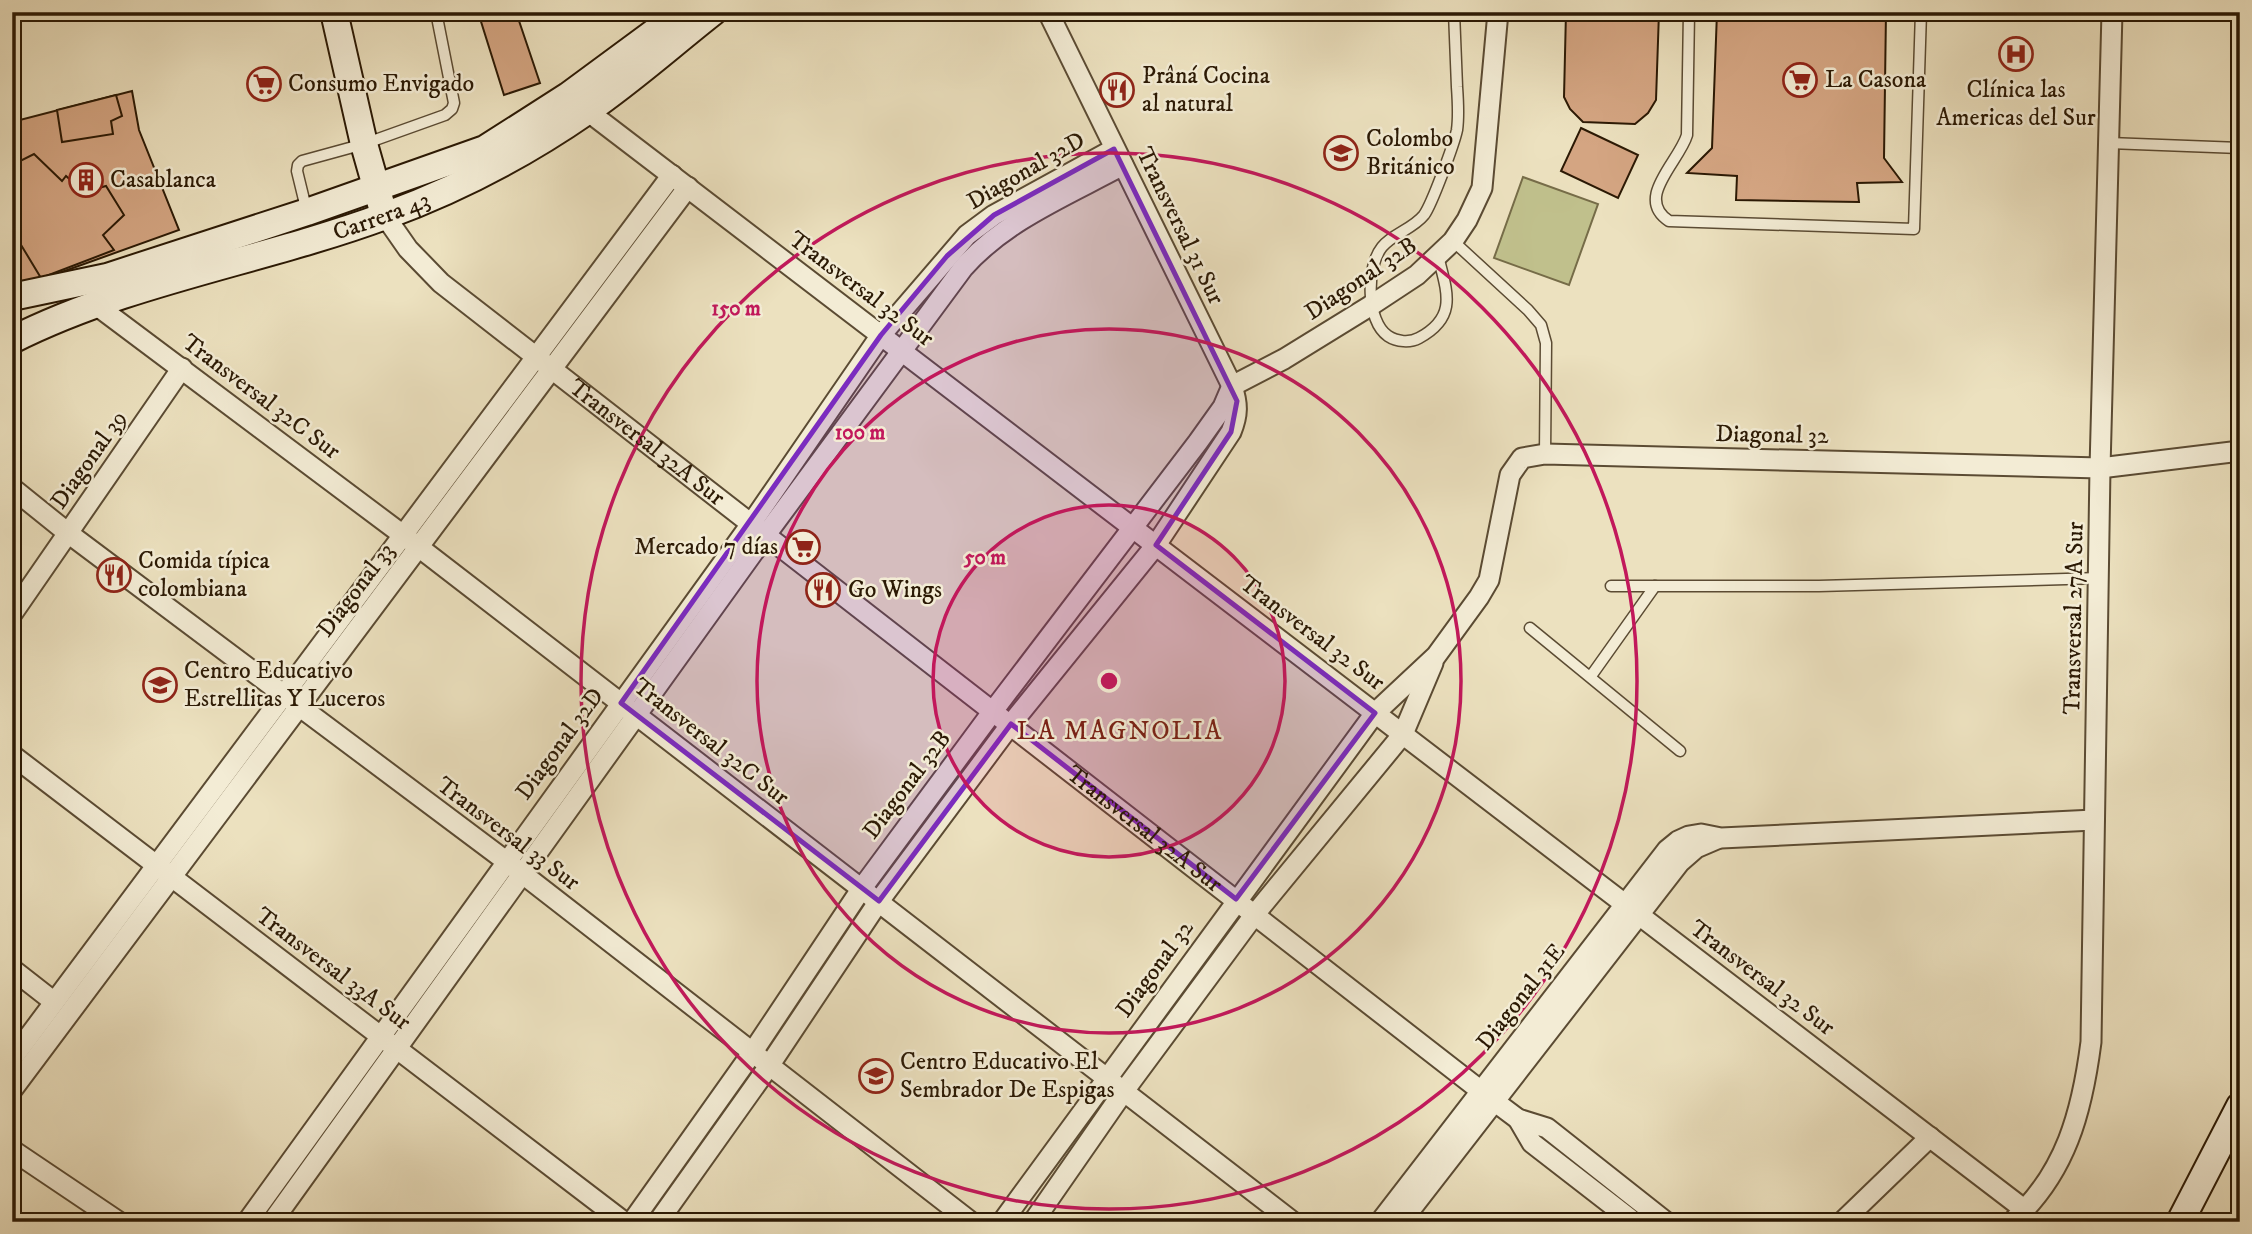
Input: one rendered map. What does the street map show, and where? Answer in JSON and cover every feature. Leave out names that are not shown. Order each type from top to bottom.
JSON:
[{"type":"street","name":"Transversal 32A Sur","points":[[334,12],[364,144],[385,216],[408,249],[441,283],[1518,1119],[1547,1128],[1667,1222]]},
{"type":"street","name":"Carrera 43","points":[[12,340],[96,305],[385,216],[494,169],[578,103],[682,12]]},
{"type":"street","name":"Carrera 43","points":[[12,297],[107,276],[376,189],[485,149],[578,103],[713,12]]},
{"type":"street","name":"Transversal 31 Sur","points":[[1048,12],[1232,386]]},
{"type":"street","name":"Diagonal 32B","points":[[632,1222],[752,1053],[862,888],[993,710],[1211,425],[1232,386],[1284,359],[1370,306],[1417,275],[1453,241],[1467,220],[1482,188],[1498,12]]},
{"type":"street","name":"Transversal 27A Sur","points":[[2019,1216],[2048,1180],[2069,1140],[2084,1094],[2091,1042],[2100,468],[2112,12]]},
{"type":"street","name":"Transversal 32 Sur","points":[[578,103],[1930,1137],[2019,1216]]},
{"type":"street","name":"Diagonal 32D","points":[[272,1222],[636,715],[758,530],[881,335],[967,235],[994,215],[1119,157]]},
{"type":"street","name":"Diagonal 32D","points":[[247,1222],[621,703],[901,351],[963,268],[981,248],[1002,232],[1119,157]]},
{"type":"street","name":"Diagonal 33","points":[[12,1090],[282,695],[672,175]]},
{"type":"street","name":"Diagonal 33","points":[[12,1059],[53,1001],[299,707],[688,187]]},
{"type":"street","name":"Transversal 32C Sur","points":[[96,305],[403,535],[1293,1222]]},
{"type":"street","name":"Diagonal 39","points":[[12,614],[182,368]]},
{"type":"street","name":"Diagonal 32B","points":[[658,1222],[769,1066],[879,901],[1011,724],[1156,545],[1231,432],[1237,416],[1237,401],[1232,386]]},
{"type":"street","name":"Diagonal 32","points":[[1002,1222],[1106,1076],[1375,713],[1436,656],[1479,597],[1489,580],[1510,475],[1522,458],[1545,454],[2100,468],[2240,451]]},
{"type":"street","name":"Transversal 33 Sur","points":[[12,488],[282,695],[522,874],[971,1222]]},
{"type":"street","name":"Diagonal 32","points":[[1032,1222],[1255,914],[1403,734],[1436,656]]},
{"type":"street","name":"Transversal 33A Sur","points":[[12,755],[624,1222]]},
{"type":"street","name":"Diagonal 31E","points":[[1380,1222],[1487,1095],[1632,909],[1688,853],[1721,838],[2094,820]]},
{"type":"street","points":[[12,969],[53,1001]]},
{"type":"street","name":"Diagonal 31E","points":[[1401,1222],[1487,1095]]},
{"type":"street","points":[[2180,1222],[2240,1105]]},
{"type":"street","name":"Transversal 32A Sur","points":[[1518,1119],[1532,1143],[1634,1222]]},
{"type":"street","points":[[1842,1222],[1930,1137]]},
{"type":"street","points":[[12,1150],[120,1222]]},
{"type":"lane","points":[[307,212],[298,165],[302,161],[364,144],[445,115],[452,109],[454,103],[436,12]]},
{"type":"lane","points":[[1438,256],[1447,289],[1447,306],[1443,319],[1434,329],[1415,341],[1402,342],[1389,337],[1381,330],[1370,306],[1372,276],[1382,246],[1417,222],[1425,213],[1457,130],[1454,12]]},
{"type":"lane","points":[[1689,12],[1687,135],[1684,146],[1655,193],[1655,205],[1660,215],[1669,221],[1914,229],[1921,12]]},
{"type":"lane","points":[[2109,143],[2240,148]]},
{"type":"lane","points":[[1453,241],[1528,310],[1541,326],[1546,343],[1545,454]]},
{"type":"lane","points":[[1611,586],[1819,586],[2100,578]]},
{"type":"lane","points":[[1591,677],[1655,586]]},
{"type":"lane","points":[[1531,628],[1680,751]]},
{"type":"highlighted area","points":[[1114,149],[1237,401],[1231,432],[1156,545],[1375,713],[1236,899],[1011,724],[879,901],[621,703],[881,335],[947,256],[994,215]]},
{"type":"green space","points":[[1523,177],[1598,204],[1569,285],[1494,258]]},
{"type":"building","points":[[478,12],[516,12],[540,83],[504,95]]},
{"type":"building","points":[[1566,12],[1659,12],[1656,100],[1648,113],[1635,124],[1583,122],[1570,109],[1564,97]]},
{"type":"building","name":"La Casona","points":[[1717,12],[1886,12],[1884,158],[1902,182],[1857,183],[1859,202],[1736,200],[1737,176],[1687,173],[1712,148]]},
{"type":"building","name":"Casablanca","points":[[132,91],[139,130],[179,230],[45,278],[12,284],[12,122]]},
{"type":"building","points":[[116,95],[122,116],[111,121],[113,134],[62,142],[57,110]]},
{"type":"building","points":[[1581,128],[1638,155],[1618,198],[1561,171]]},
{"type":"building","points":[[34,154],[62,181],[66,176],[84,192],[106,186],[124,215],[103,235],[114,250],[41,278],[12,230],[12,165]]},
{"type":"waterway","points":[[2237,1222],[2240,1216]]},
{"type":"place","name":"Clínica las Americas del Sur","points":[[2016,54]]},
{"type":"place","name":"La Casona","points":[[1800,80]]},
{"type":"place","name":"Consumo Envigado","points":[[264,84]]},
{"type":"place","name":"Prâná Cocina al natural","points":[[1117,90]]},
{"type":"place","name":"Colombo Británico","points":[[1341,153]]},
{"type":"place","name":"Casablanca","points":[[86,180]]},
{"type":"place","name":"Mercado 7 días","points":[[803,547]]},
{"type":"place","name":"Comida típica colombiana","points":[[114,575]]},
{"type":"place","name":"Go Wings","points":[[823,590]]},
{"type":"place","name":"Centro Educativo Estrellitas Y Luceros","points":[[160,685]]},
{"type":"place","name":"Centro Educativo El Sembrador De Espigas","points":[[876,1076]]},
{"type":"district","name":"LA MAGNOLIA","points":[[1120,731]]}]
